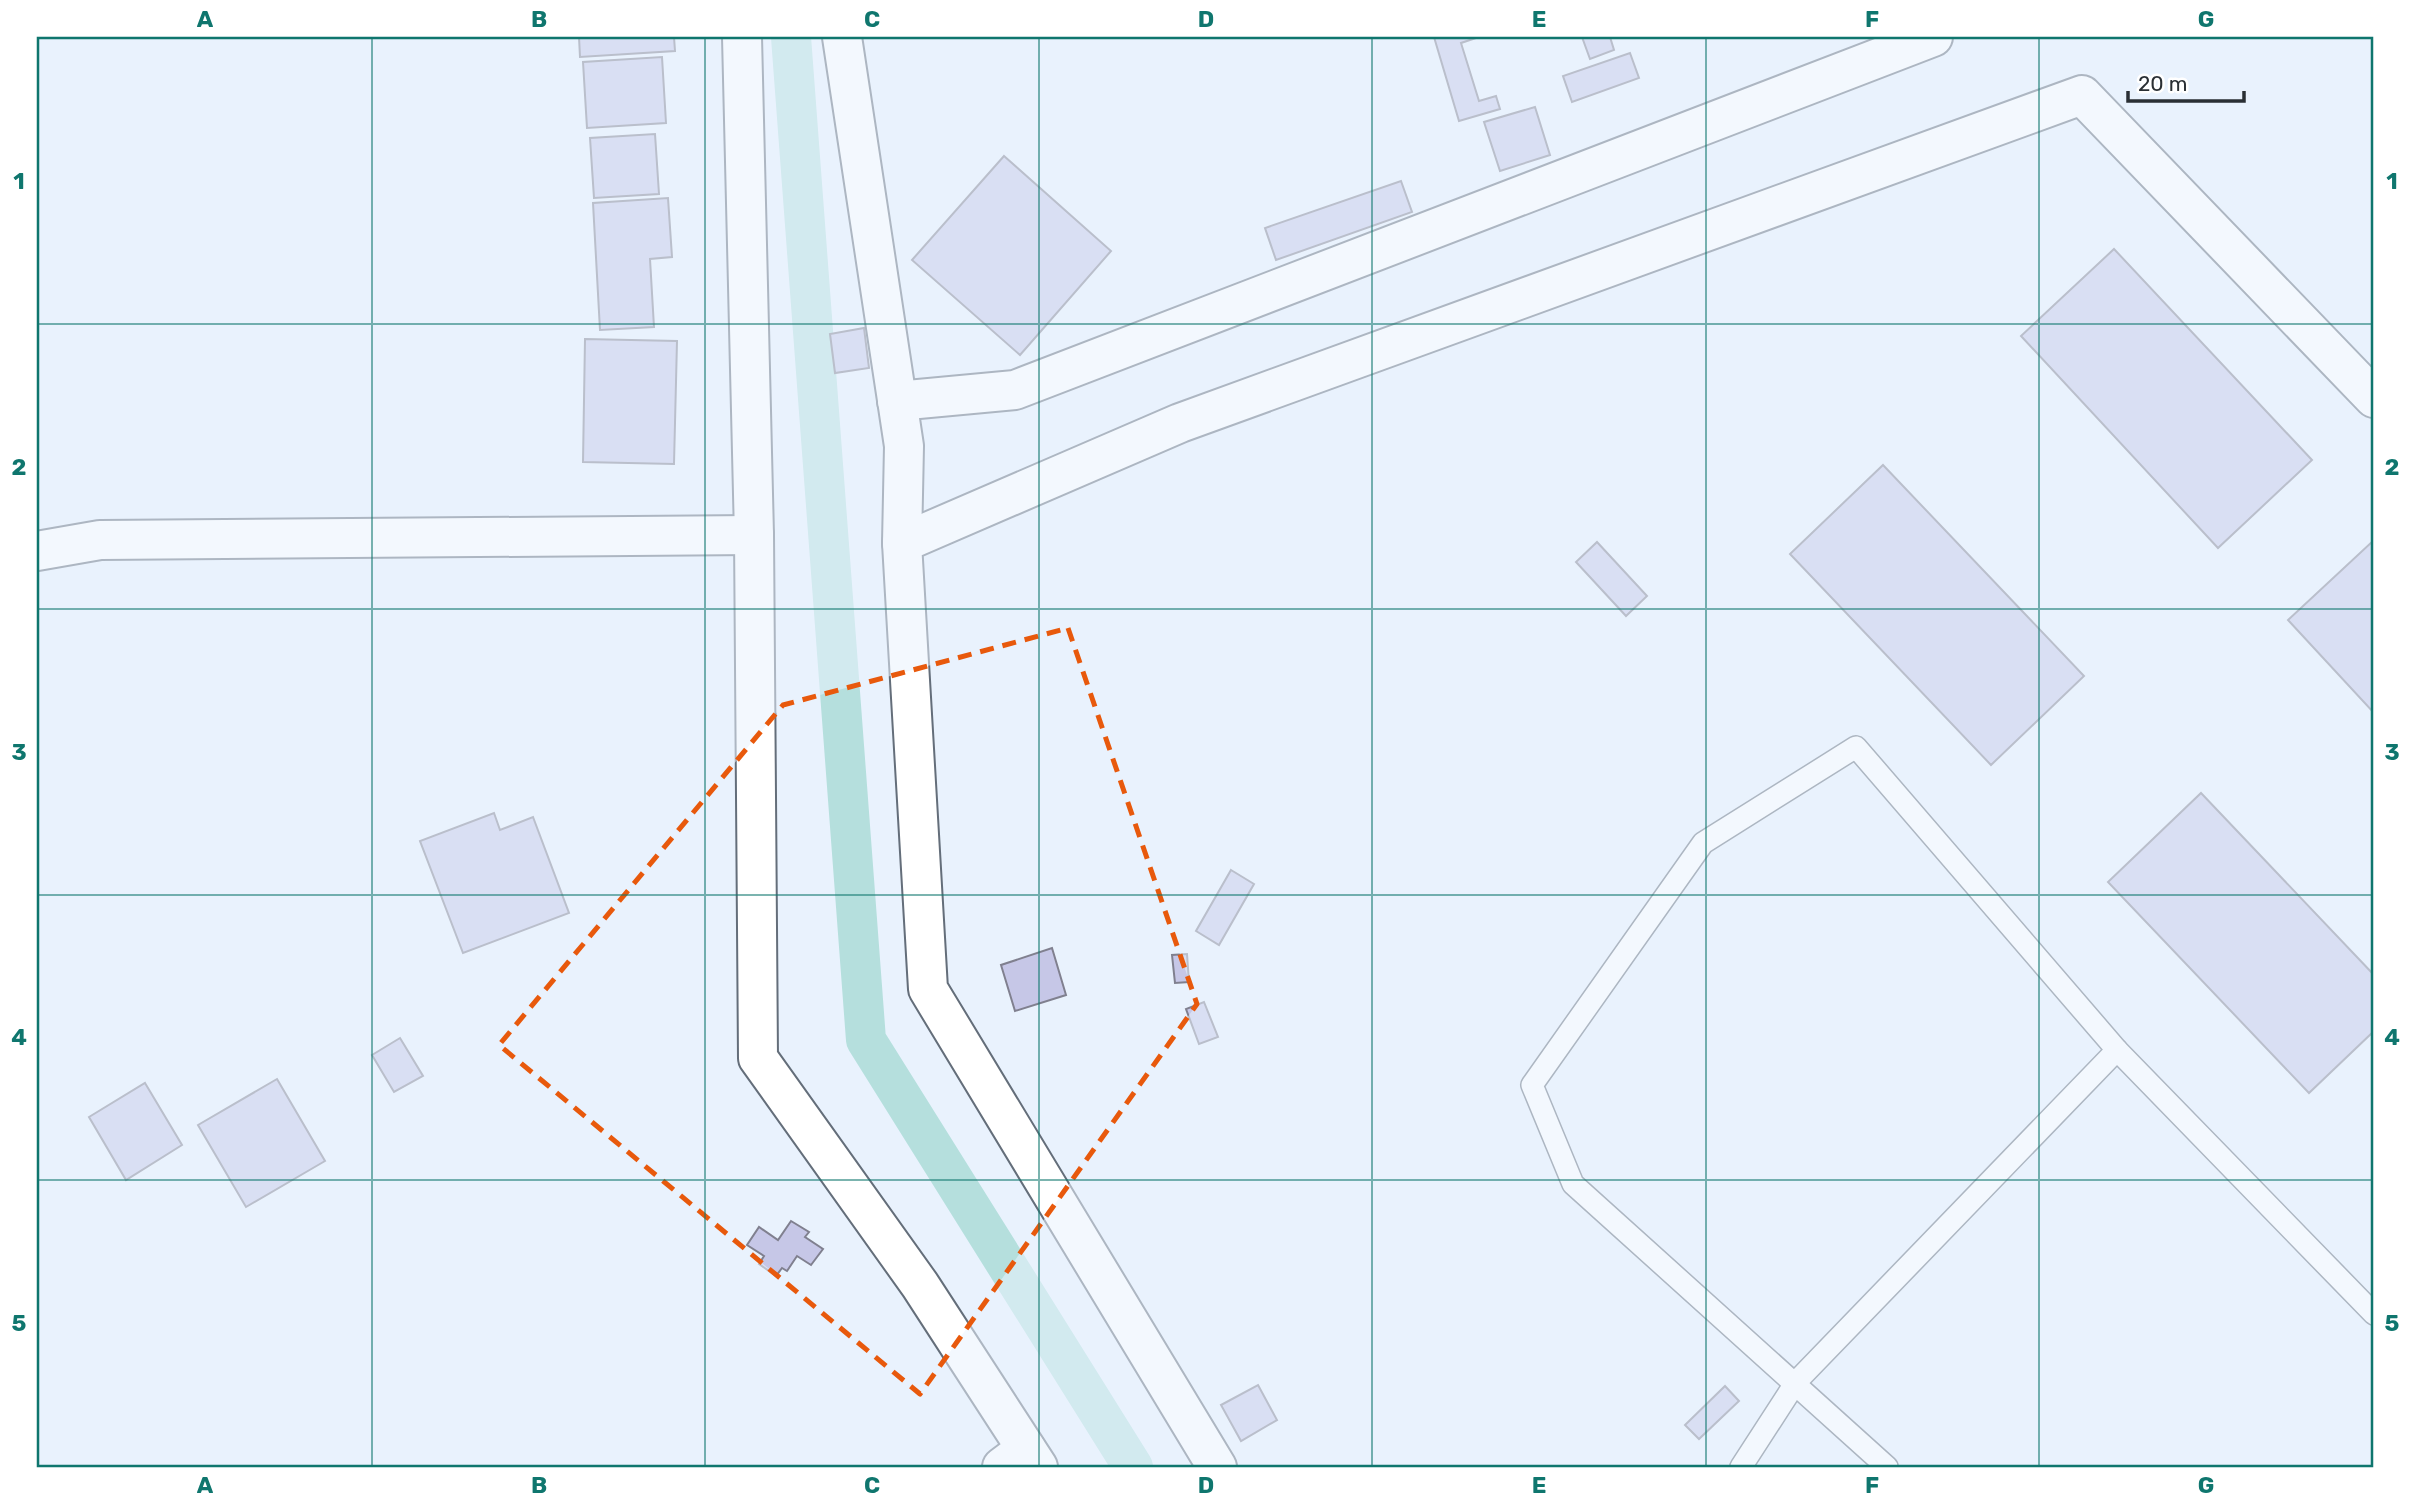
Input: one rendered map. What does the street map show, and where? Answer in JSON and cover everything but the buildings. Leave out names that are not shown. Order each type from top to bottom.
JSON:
[{"type":"street","points":[[741,37],[754,536],[758,1058],[920,1284],[1022,1461]]},
{"type":"street","points":[[842,37],[904,446],[902,542],[928,989],[1217,1467]]},
{"type":"street","points":[[897,401],[1015,390],[1934,37]]},
{"type":"street","points":[[902,542],[1180,423],[2082,94],[2374,398]]},
{"type":"street","points":[[37,551],[100,540],[754,536]]},
{"type":"lane","points":[[1887,1467],[1796,1382],[1573,1184],[1532,1085],[1703,844],[1856,747],[2117,1050],[2374,1314]]},
{"type":"lane","points":[[1741,1467],[1796,1382],[2117,1050]]},
{"type":"highlighted area","points":[[1068,628],[1197,1004],[920,1394],[499,1045],[783,705]]},
{"type":"waterway","points":[[791,37],[866,1040],[1133,1467]]}]
